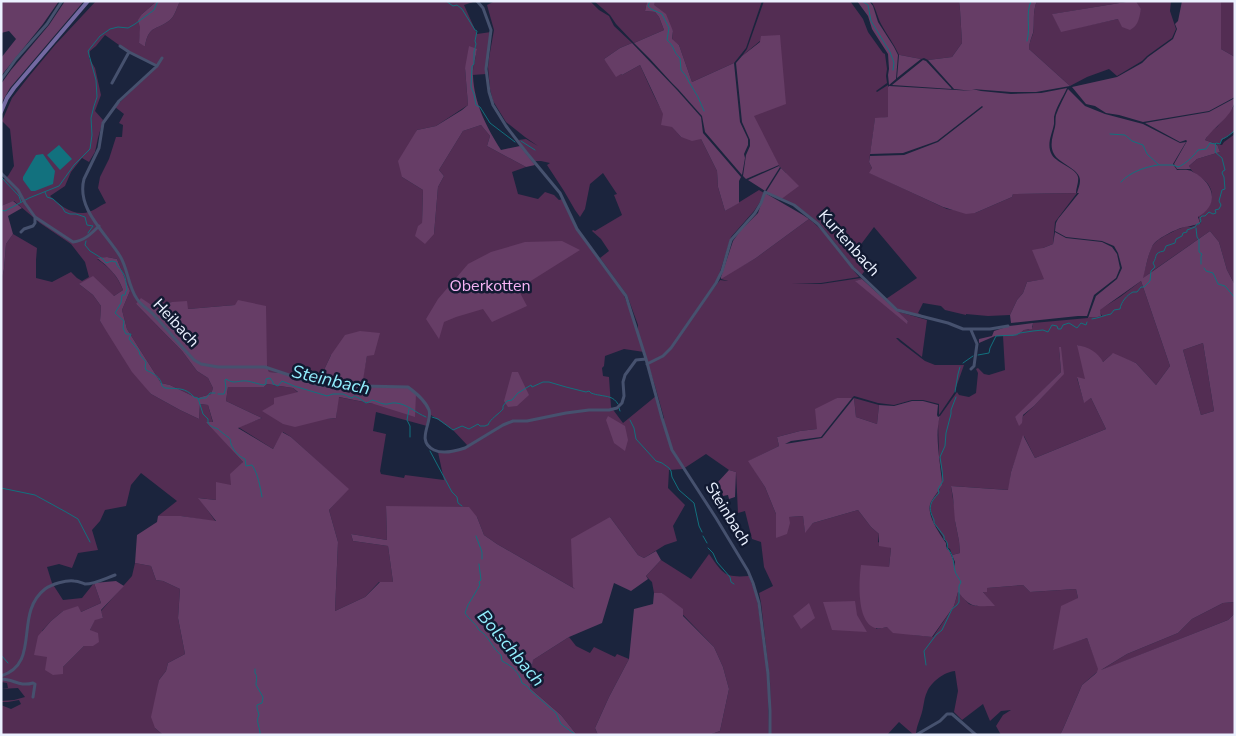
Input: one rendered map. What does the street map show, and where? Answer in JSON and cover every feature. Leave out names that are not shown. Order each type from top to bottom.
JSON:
[{"type":"main road","points":[[1,112],[14,88],[88,1]]},
{"type":"street","points":[[1,80],[16,59],[47,24],[62,1]]},
{"type":"street","name":"Steinbach","points":[[477,1],[483,8],[491,30],[487,74],[493,105],[526,152],[558,190],[576,226],[626,296],[648,364],[672,450],[714,515],[753,583],[760,609],[768,674],[770,735]]},
{"type":"street","points":[[120,46],[157,66]]},
{"type":"street","points":[[112,83],[129,52]]},
{"type":"street","points":[[1,173],[18,190],[35,217],[73,242],[82,240],[90,235],[99,226],[88,211],[82,184],[99,148],[103,123],[119,101],[157,66],[162,58]]},
{"type":"street","name":"Kurtenbach","points":[[648,364],[663,356],[671,348],[716,283],[722,271],[731,240],[755,213],[765,192],[794,205],[818,224],[853,268],[897,310],[948,323],[963,329],[990,329],[1008,326]]},
{"type":"street","points":[[21,232],[33,226],[35,217]]},
{"type":"street","name":"Heibach","points":[[99,226],[121,257],[138,301],[152,313],[194,360],[202,364],[218,367],[265,367],[319,385],[408,387],[417,393],[429,411],[430,415],[426,426],[427,446],[440,452],[458,450],[468,446],[511,421],[532,420],[573,412],[615,409],[624,398],[623,380],[626,371],[636,360],[646,359]]},
{"type":"street","points":[[971,330],[977,344],[974,366],[971,368]]},
{"type":"street","points":[[1,678],[16,667],[24,655],[28,616],[36,599],[46,589],[69,581],[74,580],[86,584],[115,575]]},
{"type":"street","points":[[1,678],[25,685],[35,684],[33,697]]},
{"type":"street","points":[[916,735],[940,721],[946,714],[952,714],[976,735]]},
{"type":"green space","points":[[1,1],[59,1],[1,76],[1,58],[16,39],[9,31],[1,33]]},
{"type":"green space","points":[[65,1],[84,1],[10,88],[1,104],[1,84],[49,25]]},
{"type":"green space","points":[[96,1],[157,1],[142,14],[139,43],[145,46],[151,31],[172,18],[180,1],[476,1],[464,5],[477,34],[491,32],[486,74],[472,75],[477,49],[465,68],[468,105],[436,126],[417,130],[402,177],[423,190],[422,223],[434,234],[438,187],[444,176],[439,170],[463,131],[481,125],[490,136],[487,146],[526,167],[512,172],[518,194],[538,199],[545,192],[554,195],[559,200],[563,199],[574,225],[623,293],[638,331],[638,325],[627,295],[600,258],[609,251],[601,239],[592,231],[622,215],[614,195],[617,194],[603,173],[590,184],[585,209],[580,217],[547,165],[550,163],[534,161],[518,140],[526,139],[538,146],[506,122],[493,101],[490,89],[488,67],[494,30],[487,5],[495,1],[590,1],[609,16],[614,26],[632,43],[620,48],[604,59],[622,75],[640,65],[674,129],[681,137],[701,139],[717,171],[718,187],[725,211],[759,190],[764,193],[754,211],[731,237],[719,275],[708,296],[720,280],[728,281],[721,279],[724,276],[756,258],[809,219],[829,238],[859,277],[821,283],[792,284],[821,284],[861,278],[856,281],[907,323],[908,321],[896,311],[927,320],[922,357],[896,338],[900,342],[925,361],[935,365],[964,365],[954,393],[939,415],[939,404],[923,400],[912,400],[894,405],[878,403],[854,396],[852,398],[837,398],[817,429],[777,437],[779,446],[749,461],[765,487],[776,514],[776,538],[789,517],[803,516],[805,532],[813,523],[858,510],[879,534],[878,542],[891,548],[876,629],[887,627],[914,635],[933,637],[954,606],[958,592],[969,604],[975,606],[994,606],[983,592],[987,588],[1023,585],[1030,592],[1076,589],[1078,598],[1053,649],[1087,638],[1098,667],[1098,672],[1082,685],[1060,735],[1001,735],[996,726],[1003,715],[1011,710],[1001,711],[990,721],[983,704],[962,720],[954,712],[958,691],[955,671],[942,675],[929,688],[916,735],[899,722],[887,735],[771,735],[770,682],[759,593],[773,586],[764,567],[761,542],[752,539],[745,511],[738,513],[736,472],[729,470],[706,454],[683,469],[669,470],[668,488],[685,505],[673,526],[677,541],[665,545],[644,558],[638,555],[610,517],[579,593],[484,535],[477,517],[386,506],[387,540],[351,534],[353,541],[388,546],[393,582],[379,582],[365,597],[335,611],[338,542],[329,510],[348,489],[291,437],[283,432],[273,449],[238,427],[262,418],[226,401],[228,387],[264,387],[267,384],[293,388],[327,419],[336,418],[338,397],[374,404],[361,386],[367,356],[331,355],[324,370],[316,377],[319,385],[282,373],[269,372],[235,305],[188,309],[172,302],[153,306],[136,304],[182,351],[197,371],[208,378],[213,388],[211,394],[197,398],[170,385],[161,383],[127,329],[122,310],[130,291],[117,259],[107,257],[97,259],[113,272],[123,290],[114,296],[79,284],[93,295],[101,306],[100,321],[151,394],[199,419],[200,404],[208,405],[213,423],[207,422],[243,462],[232,485],[216,500],[199,498],[216,522],[181,516],[158,516],[177,501],[141,473],[131,485],[126,506],[105,510],[100,521],[92,530],[98,550],[78,553],[72,568],[59,564],[47,567],[52,583],[63,600],[82,598],[94,583],[101,603],[81,612],[63,611],[42,631],[47,657],[63,667],[84,646],[93,646],[90,630],[95,619],[103,618],[101,611],[132,576],[135,563],[151,566],[156,580],[163,581],[180,589],[178,618],[185,654],[168,663],[166,671],[159,680],[155,728],[163,735],[1,735],[1,705],[11,709],[21,704],[19,700],[1,701],[25,697],[18,688],[1,689],[8,688],[7,683],[1,682],[1,282],[6,244],[13,234],[37,248],[36,278],[52,282],[71,272],[82,281],[89,277],[85,262],[71,244],[40,223],[14,201],[1,206],[1,178],[3,180],[8,176],[14,166],[10,129],[2,121],[12,98],[55,45]],"holes":[[[105,35],[133,55],[157,66],[115,107],[124,114],[119,123],[123,125],[122,137],[116,137],[109,159],[100,177],[98,188],[106,203],[89,212],[78,213],[65,208],[50,196],[65,186],[71,172],[82,158],[89,162],[95,152],[103,120],[95,111],[101,95],[95,68],[89,58],[90,51]],[[624,349],[644,352],[664,418],[663,424],[656,396],[623,423],[611,407],[609,377],[603,376],[602,368],[605,356]],[[376,412],[427,426],[431,415],[452,429],[468,446],[438,452],[444,480],[405,475],[404,478],[381,474],[386,434],[373,431]]]},
{"type":"green space","points":[[157,1],[180,1],[172,18],[151,31],[144,46],[139,43],[140,27],[138,20]]},
{"type":"green space","points":[[594,1],[647,1],[645,11],[655,12],[664,30],[634,43],[610,15]]},
{"type":"green space","points":[[647,1],[655,1],[654,5],[666,14],[673,31],[672,39],[679,45],[692,82],[734,63],[740,122],[748,139],[742,175],[705,132],[702,116],[634,43],[664,30],[655,12],[645,11]]},
{"type":"green space","points":[[655,1],[762,1],[746,48],[734,63],[692,82],[679,45],[672,40],[673,31],[653,5]]},
{"type":"green space","points":[[764,1],[850,1],[863,19],[868,32],[885,54],[887,83],[876,91],[888,85],[888,117],[875,119],[869,162],[872,168],[870,173],[947,209],[975,213],[1012,197],[1013,194],[1077,193],[1055,222],[1053,244],[1043,248],[1045,279],[1027,282],[1010,315],[966,315],[945,310],[941,306],[923,303],[918,313],[927,318],[900,311],[886,299],[917,278],[874,227],[856,251],[868,266],[861,276],[819,223],[798,207],[782,199],[786,173],[779,166],[753,116],[760,41],[742,56],[747,49]]},
{"type":"green space","points":[[857,1],[869,1],[873,6],[878,22],[898,55],[896,79],[889,85],[888,54],[872,29],[868,16]]},
{"type":"green space","points":[[871,1],[959,1],[962,43],[952,57],[928,60],[899,55],[881,24]]},
{"type":"green space","points":[[959,1],[1037,1],[1029,49],[1070,86],[1036,92],[972,89],[1011,94],[1041,93],[1067,88],[1055,113],[1050,151],[1058,161],[1077,174],[1076,193],[1013,194],[1012,197],[975,213],[966,214],[943,207],[869,173],[872,168],[869,162],[870,156],[904,155],[938,142],[983,107],[937,141],[903,153],[870,154],[875,118],[888,117],[889,86],[973,91],[954,89],[928,60],[952,57],[962,43]]},
{"type":"green space","points":[[1037,1],[1132,1],[1053,14],[1061,31],[1118,19],[1141,10],[1136,1],[1171,1],[1170,11],[1176,29],[1172,38],[1142,61],[1117,76],[1109,69],[1070,86],[1029,49]]},
{"type":"green space","points":[[1136,1],[1141,9],[1137,24],[1130,30],[1122,27],[1118,19],[1061,32],[1052,14]]},
{"type":"green space","points":[[1182,1],[1221,1],[1221,49],[1235,57],[1235,97],[1209,111],[1143,122],[1106,113],[1095,106],[1086,104],[1072,87],[1117,77],[1142,63],[1173,39],[1177,29],[1175,24],[1178,21]]},
{"type":"green space","points":[[1221,1],[1235,1],[1235,57],[1221,49]]},
{"type":"green space","points":[[780,35],[786,104],[754,116],[779,165],[746,179],[743,176],[750,140],[742,122],[736,63],[760,42],[761,36]]},
{"type":"green space","points":[[632,43],[701,117],[703,133],[741,177],[739,181],[739,203],[725,211],[718,187],[717,171],[701,139],[692,141],[681,137],[672,127],[661,125],[663,114],[640,65],[616,77],[604,59],[620,48]]},
{"type":"green space","points":[[469,46],[477,49],[473,70],[474,86],[482,115],[491,133],[501,150],[520,146],[535,165],[526,167],[487,146],[490,136],[481,125],[463,131],[439,170],[444,176],[438,187],[434,234],[425,244],[415,236],[418,226],[422,223],[423,190],[402,177],[398,161],[417,130],[436,126],[468,105],[465,68]]},
{"type":"green space","points":[[899,55],[921,59],[897,78]]},
{"type":"green space","points":[[923,60],[926,61],[952,89],[892,85]]},
{"type":"green space","points":[[1068,89],[1085,106],[1105,114],[1143,124],[1180,143],[1186,142],[1173,164],[1177,170],[1190,170],[1200,176],[1212,193],[1210,206],[1198,217],[1200,223],[1174,231],[1160,238],[1154,244],[1143,278],[1210,231],[1219,242],[1227,270],[1235,285],[1235,602],[1223,603],[1192,619],[1178,633],[1127,654],[1101,670],[1228,620],[1235,613],[1235,735],[1060,735],[1082,685],[1098,669],[1087,638],[1053,650],[1061,606],[1078,598],[1076,589],[1030,592],[1023,585],[987,588],[987,592],[983,592],[995,606],[970,604],[958,592],[954,606],[932,637],[893,633],[887,627],[875,628],[865,618],[860,600],[861,565],[889,567],[891,548],[879,546],[879,534],[858,510],[813,523],[805,533],[803,516],[789,517],[790,523],[787,534],[776,538],[776,514],[765,487],[748,461],[779,446],[777,437],[817,429],[815,409],[837,398],[852,398],[821,437],[791,441],[785,444],[822,438],[854,398],[856,417],[877,424],[879,405],[894,406],[912,401],[923,401],[938,405],[937,415],[938,417],[940,416],[938,441],[942,485],[931,502],[930,512],[934,524],[949,550],[954,562],[954,568],[955,562],[952,555],[960,553],[951,486],[1008,490],[1011,472],[1023,435],[1035,458],[1106,429],[1091,398],[1084,403],[1077,377],[1085,379],[1077,345],[1092,351],[1103,362],[1113,353],[1136,363],[1156,385],[1170,366],[1141,281],[1100,310],[1101,316],[1088,318],[1096,296],[1117,279],[1122,268],[1118,253],[1114,246],[1102,241],[1066,237],[1055,231],[1058,219],[1079,193],[1077,193],[1080,182],[1077,173],[1057,158],[1052,147],[1056,115]],"holes":[[[1203,343],[1214,411],[1201,415],[1183,350]]]},
{"type":"green space","points":[[1235,98],[1228,115],[1205,140],[1217,144],[1220,152],[1197,159],[1189,166],[1191,169],[1177,169],[1174,164],[1186,140],[1180,142],[1145,123],[1209,112]]},
{"type":"green space","points":[[1235,105],[1235,131],[1219,144],[1205,140],[1210,132],[1217,127]]},
{"type":"green space","points":[[1235,134],[1235,285],[1227,270],[1219,242],[1210,231],[1142,279],[1153,245],[1174,231],[1201,223],[1199,216],[1210,204],[1212,199],[1211,189],[1189,166],[1197,159],[1220,152],[1217,144],[1222,145]]},
{"type":"green space","points":[[779,166],[765,191],[748,180]]},
{"type":"green space","points":[[781,168],[799,186],[780,200],[766,192]]},
{"type":"green space","points":[[765,193],[809,219],[756,258],[721,279],[733,241],[758,213]]},
{"type":"green space","points":[[13,201],[22,208],[8,216],[13,234],[6,244],[1,282],[1,206]]},
{"type":"green space","points":[[1055,232],[1066,238],[1102,242],[1112,247],[1117,254],[1120,268],[1116,278],[1094,295],[1087,316],[1011,323],[1010,315],[1027,282],[1044,279],[1032,250],[1053,244]]},
{"type":"green space","name":"Oberkotten","points":[[562,241],[580,250],[518,289],[527,306],[492,322],[483,309],[456,317],[444,322],[439,339],[426,319],[438,299],[468,264],[491,252],[525,242]]},
{"type":"green space","points":[[97,258],[117,259],[130,291],[122,310],[127,329],[161,383],[170,385],[197,398],[211,394],[213,388],[208,378],[197,371],[182,351],[136,304],[141,298],[153,306],[187,301],[188,309],[235,305],[238,300],[266,306],[267,365],[269,372],[282,373],[319,384],[316,377],[324,370],[331,355],[345,335],[360,331],[380,333],[374,355],[367,356],[362,386],[408,388],[416,394],[415,417],[374,404],[339,397],[336,418],[295,427],[283,424],[262,411],[274,404],[274,398],[298,392],[293,388],[267,384],[264,387],[228,387],[226,401],[262,418],[238,428],[273,449],[282,432],[291,437],[349,489],[329,510],[338,542],[335,611],[365,597],[380,582],[393,582],[388,546],[353,541],[351,534],[387,540],[386,506],[469,507],[477,517],[484,535],[575,589],[573,587],[571,539],[610,517],[638,555],[644,558],[656,551],[661,560],[646,576],[648,579],[631,591],[614,583],[602,623],[569,637],[533,660],[530,688],[561,715],[577,735],[163,735],[155,728],[151,717],[159,680],[166,671],[168,663],[185,654],[178,618],[180,589],[163,581],[156,580],[151,566],[135,563],[137,535],[157,522],[158,516],[181,516],[216,521],[198,498],[216,500],[216,482],[231,485],[230,474],[243,462],[206,422],[213,422],[208,405],[200,404],[199,419],[151,394],[132,372],[100,321],[101,306],[93,295],[79,284],[93,276],[114,296],[123,290],[113,272]]},
{"type":"green space","points":[[862,279],[908,321],[907,324],[855,281]]},
{"type":"green space","points":[[1141,281],[1170,366],[1156,385],[1136,363],[1112,354],[1103,362],[1078,345],[1086,380],[1077,378],[1084,402],[1091,398],[1106,429],[1035,458],[1024,436],[1011,472],[1009,490],[951,486],[960,553],[952,555],[933,521],[930,507],[931,502],[940,489],[942,473],[939,456],[938,423],[940,416],[957,392],[959,395],[969,397],[976,393],[978,373],[976,369],[978,368],[984,374],[989,375],[1005,370],[1003,336],[1019,334],[1033,327],[1033,323],[1102,316],[1099,310]],"holes":[[[1059,347],[1063,374],[1023,416],[1022,420],[1015,418],[1061,372]]]},
{"type":"green space","points":[[1033,323],[1032,329],[1024,330],[1019,334],[995,336],[979,343],[979,339],[992,336],[994,331],[1009,326]]},
{"type":"green space","points":[[1203,343],[1214,411],[1201,415],[1183,350]]},
{"type":"green space","points":[[1059,347],[1061,347],[1064,374],[1023,415],[1022,423],[1019,426],[1015,417],[1061,372]]},
{"type":"green space","points":[[512,372],[518,372],[529,395],[517,406],[508,407],[504,401]]},
{"type":"green space","points":[[854,398],[879,405],[877,424],[856,417]]},
{"type":"green space","points":[[608,416],[625,426],[628,440],[625,451],[614,443],[606,420]]},
{"type":"green space","points":[[729,470],[736,472],[735,497],[729,499],[728,495],[723,496],[718,482]]},
{"type":"green space","points":[[709,554],[724,573],[734,576],[749,576],[757,598],[768,683],[769,735],[709,735],[720,731],[729,689],[723,667],[714,647],[662,593],[654,593],[652,582],[646,576],[661,560],[691,579]]},
{"type":"green space","points":[[116,581],[124,586],[101,610],[103,618],[95,620],[90,630],[98,633],[99,642],[93,646],[84,646],[63,667],[63,674],[53,675],[45,670],[47,657],[34,655],[38,636],[63,611],[78,606],[81,612],[101,603],[94,583]]},
{"type":"green space","points":[[654,593],[662,593],[683,609],[683,616],[714,647],[723,667],[729,689],[720,731],[709,735],[598,735],[595,728],[629,659],[634,609],[653,604]]},
{"type":"green space","points":[[855,601],[857,615],[867,632],[832,630],[823,602]]},
{"type":"green space","points":[[1235,602],[1235,613],[1228,620],[1100,671],[1127,654],[1178,633],[1192,619],[1223,603]]},
{"type":"green space","points":[[809,603],[815,618],[801,629],[793,616]]},
{"type":"green space","points":[[569,637],[576,646],[590,653],[594,647],[615,657],[617,654],[629,659],[595,728],[598,735],[577,735],[561,715],[530,688],[533,660]]},
{"type":"shaded area","points":[[59,145],[72,159],[60,170],[47,155]]},
{"type":"shaded area","points":[[43,154],[55,171],[53,184],[31,191],[23,177],[36,155]]},
{"type":"waterway","points":[[1,210],[5,211],[29,198],[59,186],[74,165],[90,149],[92,135],[91,118],[97,97],[96,80],[88,51],[100,36],[110,29],[118,27],[128,28],[135,24],[154,10],[158,1]]},
{"type":"waterway","points":[[446,1],[462,9],[477,31],[471,87],[476,105],[480,107],[490,123],[515,142]]},
{"type":"waterway","points":[[650,1],[648,6],[662,14],[669,28],[667,40],[680,58],[681,70],[698,97],[704,111]]},
{"type":"waterway","points":[[862,1],[868,5],[871,21],[890,52],[894,63],[893,70]]},
{"type":"waterway","points":[[1027,41],[1028,11],[1031,1]]},
{"type":"waterway","points":[[1092,319],[1111,314],[1114,310],[1120,309],[1127,297],[1133,292],[1137,292],[1150,281],[1151,271],[1155,267],[1153,263],[1157,254],[1164,251],[1166,246],[1175,243],[1176,239],[1187,232],[1187,230],[1199,224],[1202,216],[1209,212],[1216,213],[1215,210],[1219,209],[1221,205],[1219,201],[1222,190],[1225,189],[1222,173],[1225,170],[1222,158],[1215,152],[1215,144],[1220,144],[1222,139],[1235,130]]},
{"type":"waterway","points":[[1110,134],[1125,135],[1132,141],[1143,145],[1147,154],[1159,165],[1178,167],[1189,160],[1198,150],[1206,149],[1210,143],[1215,144]]},
{"type":"waterway","points":[[521,141],[535,150]]},
{"type":"waterway","points":[[1121,182],[1138,170],[1158,165]]},
{"type":"waterway","points":[[1,177],[19,196],[21,202]]},
{"type":"waterway","name":"Heibach","points":[[45,192],[47,197],[53,199],[65,212],[85,217],[87,225],[93,226],[88,233]]},
{"type":"waterway","points":[[1196,228],[1199,252],[1202,254],[1201,264]]},
{"type":"waterway","name":"Heibach","points":[[86,241],[85,245],[90,251],[106,263],[116,262],[124,275],[127,290],[125,295],[122,295],[121,303],[115,313],[124,321],[123,328],[126,334],[131,334],[129,339],[146,362],[146,370],[157,376],[165,388],[184,390],[198,398],[208,423],[230,438],[235,451],[245,459],[246,466],[252,465],[260,484],[262,497]]},
{"type":"waterway","points":[[1204,268],[1206,271],[1213,273],[1218,284],[1225,286],[1235,298]]},
{"type":"waterway","points":[[978,355],[989,353],[996,336],[1016,335],[1043,330],[1048,332],[1052,325],[1061,329],[1063,325],[1069,323],[1077,328],[1081,323],[1086,325],[1087,322]]},
{"type":"waterway","points":[[963,363],[973,356]]},
{"type":"waterway","points":[[955,392],[960,367]]},
{"type":"waterway","name":"Steinbach","points":[[218,394],[224,394],[226,379],[232,382],[247,381],[263,385],[266,384],[266,379],[270,378],[273,384],[278,386],[282,381],[327,396],[343,394],[352,398],[354,396],[366,403],[372,400],[386,404],[400,404],[426,417]]},
{"type":"waterway","name":"Steinbach","points":[[432,417],[453,430],[462,426],[469,429],[478,424],[485,426],[503,409],[507,401],[512,400],[518,393],[531,385],[532,387],[543,382],[586,392],[589,391],[612,398],[618,404]]},
{"type":"waterway","name":"Steinbach","points":[[198,399],[206,398],[210,393],[215,393]]},
{"type":"waterway","points":[[926,665],[924,651],[942,630],[952,609],[959,602],[959,586],[961,582],[955,572],[947,543],[934,523],[930,509],[931,503],[939,493],[938,489],[943,481],[940,457],[945,446],[951,410],[956,397]]},
{"type":"waterway","name":"Bolschbach","points":[[409,409],[407,420],[410,426],[410,437]]},
{"type":"waterway","name":"Steinbach","points":[[630,420],[636,439],[656,461],[669,468],[679,490],[694,503],[702,532]]},
{"type":"waterway","name":"Bolschbach","points":[[430,451],[452,492],[457,497],[458,503],[462,506]]},
{"type":"waterway","points":[[1,488],[35,495],[78,519],[90,542]]},
{"type":"waterway","name":"Bolschbach","points":[[476,536],[482,552],[482,559]]},
{"type":"waterway","name":"Steinbach","points":[[703,536],[707,543]]},
{"type":"waterway","name":"Steinbach","points":[[708,548],[734,584]]},
{"type":"waterway","name":"Bolschbach","points":[[479,564],[480,585],[465,613],[501,655],[502,661],[512,667],[517,673],[522,683],[556,713],[561,724],[576,735]]},
{"type":"waterway","points":[[1,655],[8,663]]},
{"type":"waterway","name":"Heibach","points":[[255,669],[256,685],[263,697],[262,703],[257,705],[260,735]]}]
